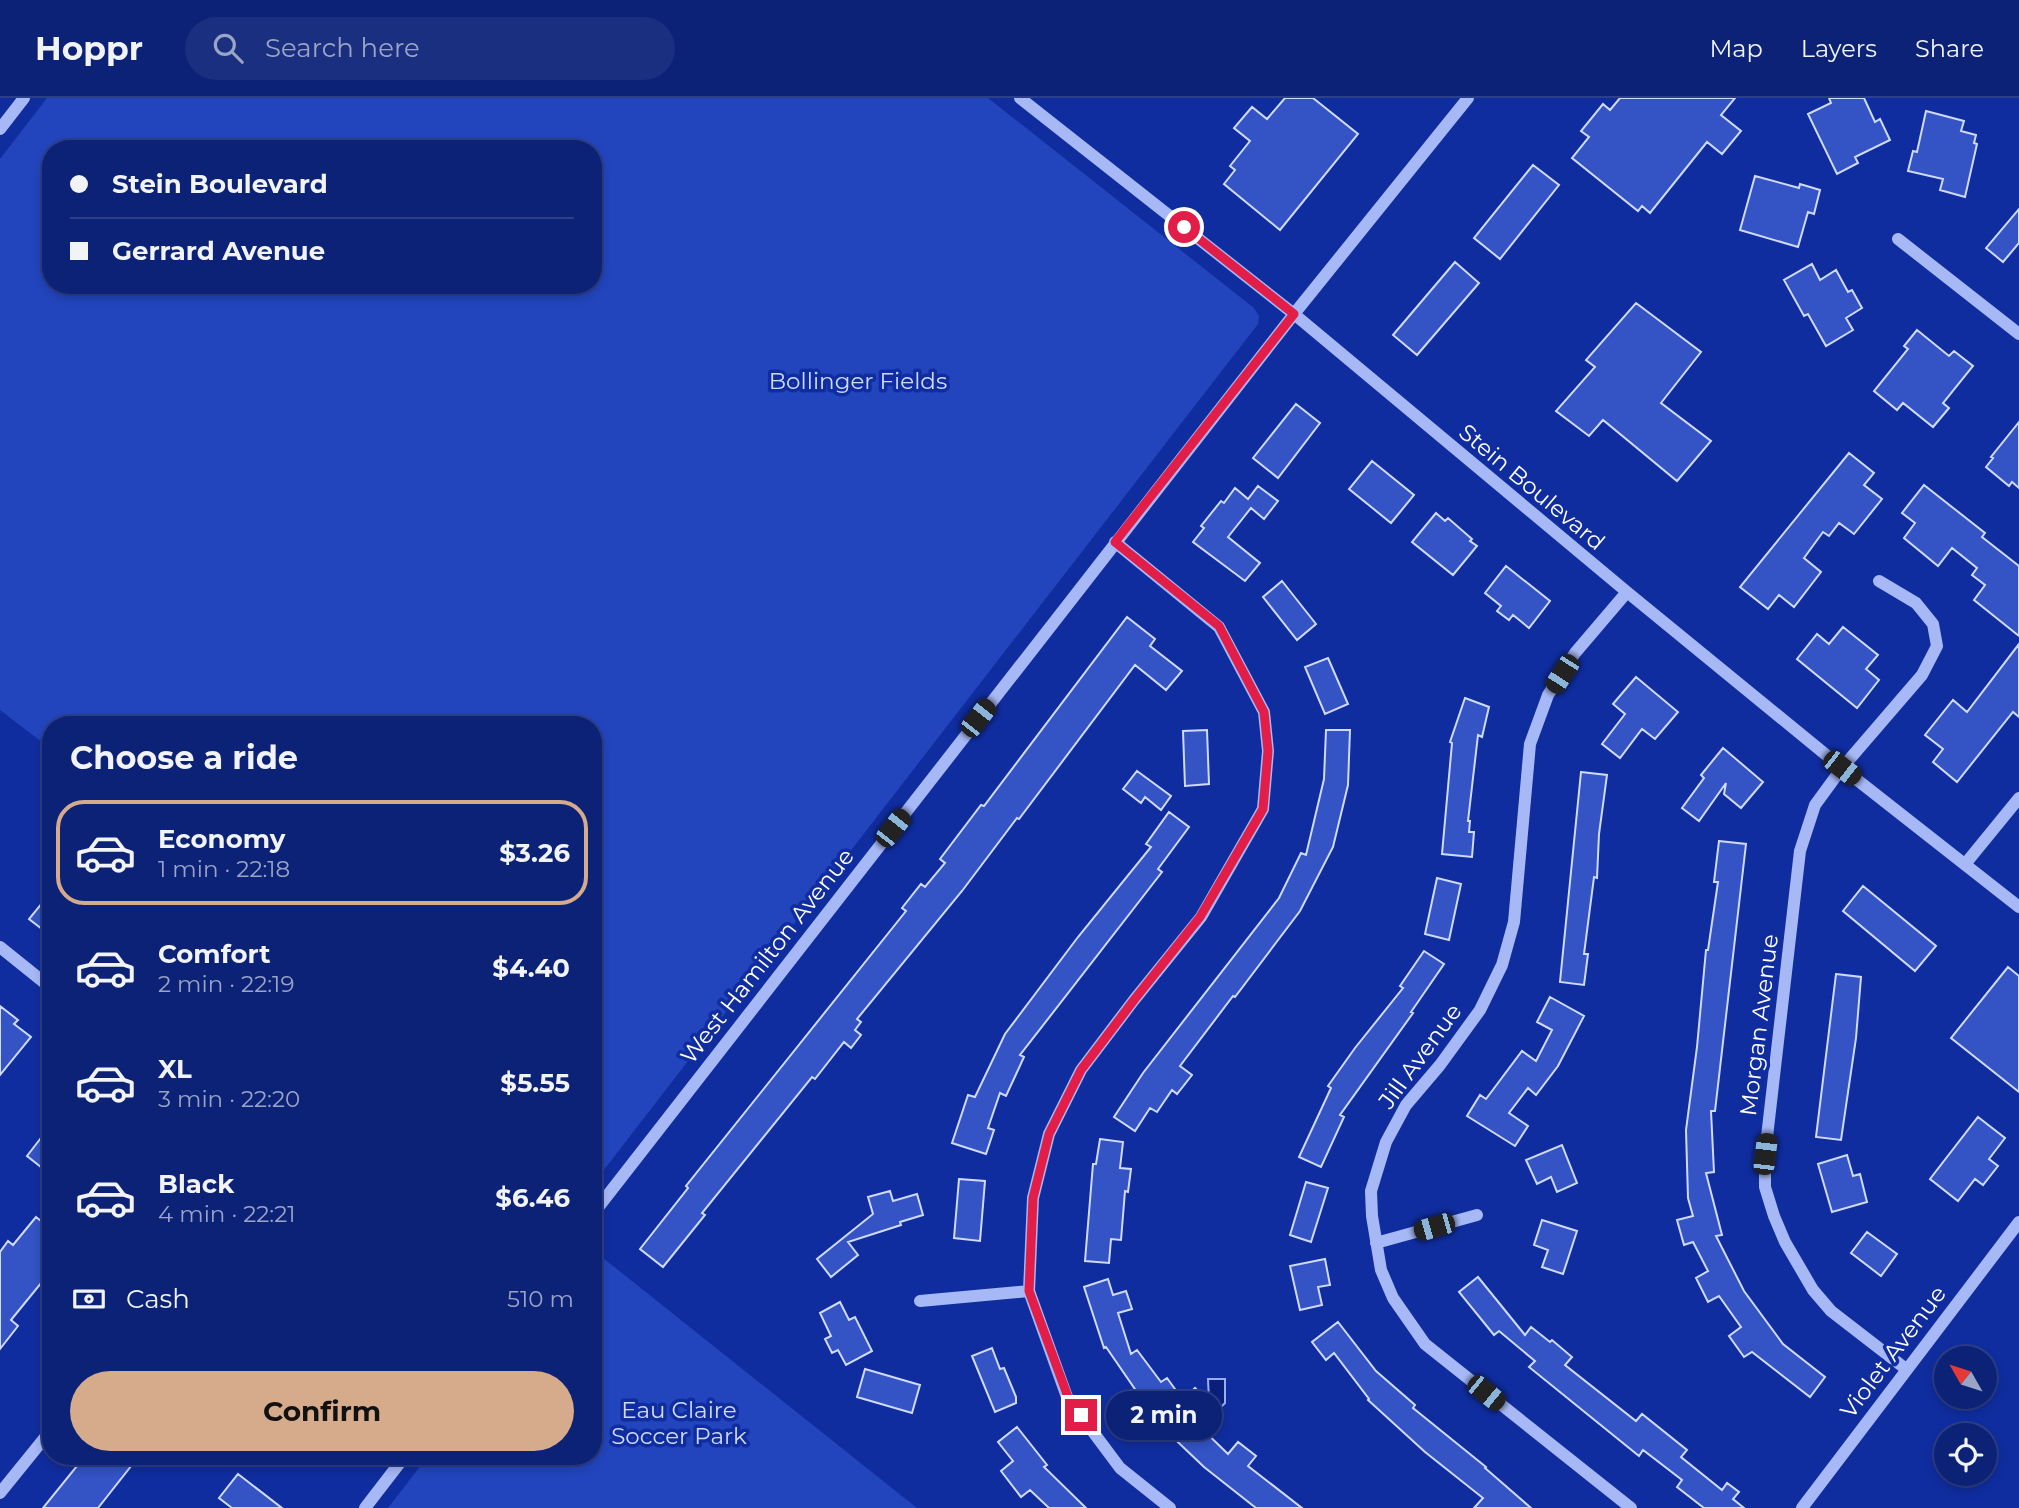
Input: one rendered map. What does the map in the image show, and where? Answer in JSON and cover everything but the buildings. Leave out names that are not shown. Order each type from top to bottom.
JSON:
[{"type":"street","points":[[0,129],[24,98]]},
{"type":"street","name":"Stein Boulevard","points":[[1020,98],[1294,314],[1842,768],[2019,907]]},
{"type":"street","name":"West Hamilton Avenue","points":[[602,1202],[1115,542],[1468,98]]},
{"type":"street","points":[[1898,239],[2019,334]]},
{"type":"street","points":[[1115,542],[1219,626],[1264,712],[1268,751],[1263,809],[1200,917],[1081,1070],[1049,1134],[1033,1198],[1029,1291],[1068,1397],[1120,1468],[1170,1508]]},
{"type":"street","name":"Morgan Avenue","points":[[1879,581],[1916,603],[1933,624],[1937,646],[1922,675],[1842,768],[1815,805],[1800,852],[1765,1154],[1765,1187],[1785,1242],[1813,1290],[1831,1311],[1906,1369]]},
{"type":"street","name":"Jill Avenue","points":[[1627,592],[1575,653],[1548,695],[1530,744],[1514,922],[1502,965],[1480,1010],[1440,1065],[1406,1105],[1386,1142],[1371,1191],[1381,1270],[1393,1298],[1425,1344],[1631,1508]]},
{"type":"street","points":[[1966,863],[2019,798]]},
{"type":"street","points":[[0,947],[42,981]]},
{"type":"street","points":[[1376,1243],[1477,1215]]},
{"type":"street","name":"Violet Avenue","points":[[1802,1508],[2019,1222]]},
{"type":"street","points":[[920,1301],[1029,1291]]},
{"type":"street","points":[[0,1493],[42,1441]]},
{"type":"street","points":[[365,1508],[398,1465]]},
{"type":"green space","name":"Bollinger Fields","points":[[47,98],[988,98],[1254,308],[1259,316],[1258,324],[603,1171],[602,716],[42,716],[42,742],[0,710],[0,159]]},
{"type":"green space","name":"Eau Claire Soccer Park","points":[[602,1257],[917,1508],[388,1508],[421,1465],[602,1465]]},
{"type":"shaded area","points":[[1208,1379],[1225,1379],[1225,1403],[1220,1411],[1214,1411],[1209,1402]]},
{"type":"route","points":[[1081,1415],[1068,1397],[1029,1291],[1033,1198],[1049,1134],[1081,1070],[1200,917],[1263,809],[1268,751],[1264,712],[1244,671],[1219,626],[1115,542],[1294,314],[1184,227]]}]
